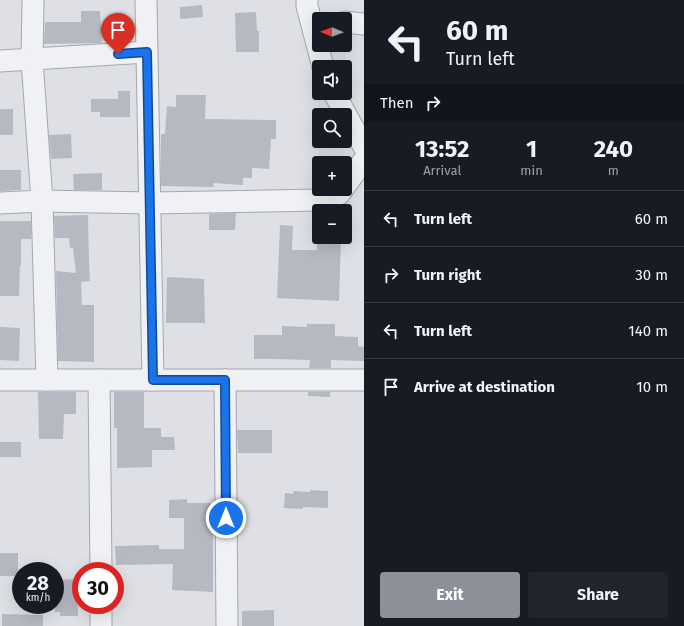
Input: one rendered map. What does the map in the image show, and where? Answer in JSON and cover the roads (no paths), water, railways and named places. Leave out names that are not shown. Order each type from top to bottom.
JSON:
[{"type":"street","points":[[34,0],[32,60],[42,201],[47,380]]},
{"type":"street","points":[[146,0],[153,380]]},
{"type":"street","points":[[352,23],[364,24]]},
{"type":"street","points":[[0,61],[147,52]]},
{"type":"street","points":[[338,100],[364,147]]},
{"type":"street","points":[[352,176],[364,160]]},
{"type":"street","points":[[0,203],[42,201],[150,203],[320,200],[333,196]]},
{"type":"street","points":[[0,380],[364,380]]},
{"type":"street","points":[[99,380],[101,562]]},
{"type":"street","points":[[225,380],[227,626]]},
{"type":"street","points":[[101,614],[101,626]]}]
